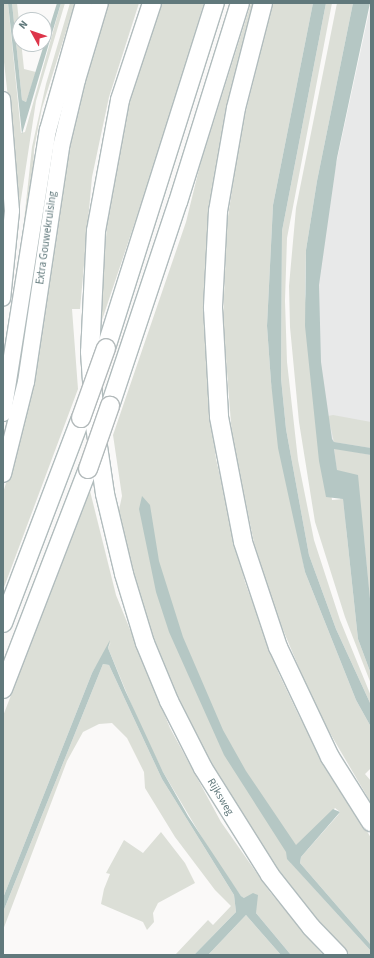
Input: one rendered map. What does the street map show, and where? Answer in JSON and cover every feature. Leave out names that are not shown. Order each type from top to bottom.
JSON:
[{"type":"highway","name":"Rijksweg","points":[[152,3],[126,80],[108,152],[96,231],[90,297],[91,377],[98,454],[113,533],[137,618],[169,701],[203,768],[270,875],[311,926],[338,955]]},
{"type":"highway","points":[[3,622],[81,418],[106,348],[215,3]]},
{"type":"highway","points":[[3,689],[88,469],[110,406],[176,210],[240,3]]},
{"type":"highway","points":[[263,3],[236,108],[224,169],[214,281],[214,350],[219,417],[243,542],[278,647],[304,705],[330,757],[371,822]]},
{"type":"main road","name":"Extra Gouwekruising","points":[[3,413],[46,142],[63,71],[84,3]]},
{"type":"main road","name":"Extra Gouwekruising","points":[[3,474],[28,371],[61,147],[76,80],[100,3]]},
{"type":"main road","points":[[3,99],[12,211],[3,299]]},
{"type":"shaded area","points":[[3,3],[8,3],[21,133],[25,132],[47,52],[50,52],[36,101],[20,206],[3,53]]},
{"type":"shaded area","points":[[8,3],[12,3],[12,40]]},
{"type":"shaded area","points":[[12,3],[17,3],[18,12],[13,12]]},
{"type":"shaded area","points":[[57,3],[61,3],[52,33],[52,19]]},
{"type":"shaded area","points":[[61,3],[65,3],[52,47],[52,35]]},
{"type":"shaded area","points":[[70,3],[75,3],[42,108],[34,149],[33,177],[20,258],[32,147],[46,84]]},
{"type":"shaded area","points":[[107,3],[139,3],[109,97],[92,177],[80,309],[72,309],[78,389],[3,590],[3,493],[20,436],[71,127]]},
{"type":"shaded area","points":[[162,3],[204,3],[165,133],[100,326],[108,208],[130,96]]},
{"type":"shaded area","points":[[251,3],[255,3],[234,86],[210,401],[216,459],[245,582],[279,674],[300,718],[371,838],[371,945],[300,863],[301,857],[340,812],[335,808],[291,863],[371,951],[371,955],[349,955],[323,929],[252,841],[157,665],[117,519],[122,496],[113,435],[186,222],[200,165]]},
{"type":"shaded area","points":[[273,3],[313,3],[273,205],[267,326],[271,382],[305,572],[356,700],[371,727],[371,768],[365,774],[371,781],[371,803],[317,711],[276,613],[254,543],[232,436],[223,320],[227,223],[241,130]]},
{"type":"shaded area","points":[[313,3],[326,3],[282,231],[281,378],[286,429],[309,555],[336,629],[371,705],[371,727],[356,700],[305,572],[278,448],[271,382],[267,326],[273,205]]},
{"type":"shaded area","points":[[326,3],[332,3],[287,238],[285,301],[287,362],[298,460],[314,540],[340,620],[371,696],[371,705],[336,629],[309,555],[286,429],[281,378],[282,231]]},
{"type":"shaded area","points":[[337,3],[353,3],[317,181],[306,250],[305,295],[332,500],[343,499],[358,639],[371,674],[371,684],[345,617],[315,522],[299,422],[290,327],[289,286],[296,208]]},
{"type":"shaded area","points":[[353,3],[370,3],[337,158],[319,285],[321,362],[332,439],[334,442],[371,448],[371,455],[334,449],[337,470],[358,475],[371,609],[371,674],[358,639],[343,499],[326,497],[319,461],[305,326],[306,250],[317,181]]},
{"type":"shaded area","points":[[371,3],[371,651],[315,375],[314,266]]},
{"type":"shaded area","points":[[13,52],[17,52],[22,100],[26,102],[42,52],[46,52],[22,134]]},
{"type":"shaded area","points":[[17,52],[22,52],[24,69],[36,72],[26,102],[22,100]]},
{"type":"shaded area","points":[[333,415],[371,422],[371,448],[334,442],[328,416]]},
{"type":"shaded area","points":[[334,448],[371,455],[371,609],[364,538],[337,471]]},
{"type":"shaded area","points":[[90,491],[116,595],[170,728],[221,822],[270,892],[323,955],[291,955],[256,913],[255,906],[241,896],[213,856],[163,772],[142,730],[108,648],[111,642],[92,673],[3,898],[3,716]]},
{"type":"shaded area","points":[[142,496],[150,505],[159,561],[183,637],[223,730],[246,771],[296,845],[333,809],[340,812],[301,857],[300,863],[371,945],[371,951],[287,859],[286,852],[224,755],[169,632],[156,592],[139,509]]},
{"type":"shaded area","points":[[110,640],[108,648],[125,690],[163,772],[188,816],[241,896],[244,898],[253,893],[258,895],[256,913],[291,955],[281,955],[246,915],[208,955],[194,955],[236,912],[234,895],[162,779],[109,665],[103,664],[3,912],[3,898],[92,673]]},
{"type":"shaded area","points":[[103,664],[109,665],[162,779],[234,895],[236,912],[194,955],[175,955],[208,920],[213,925],[231,906],[215,890],[175,837],[145,788],[144,772],[127,738],[112,723],[99,724],[83,732],[67,761],[3,930],[3,912]]},
{"type":"shaded area","points":[[161,832],[185,863],[195,883],[158,903],[153,913],[154,922],[147,930],[143,922],[101,904],[104,889],[110,874],[106,873],[124,840],[143,853]]},
{"type":"shaded area","points":[[246,915],[281,955],[208,955]]}]
